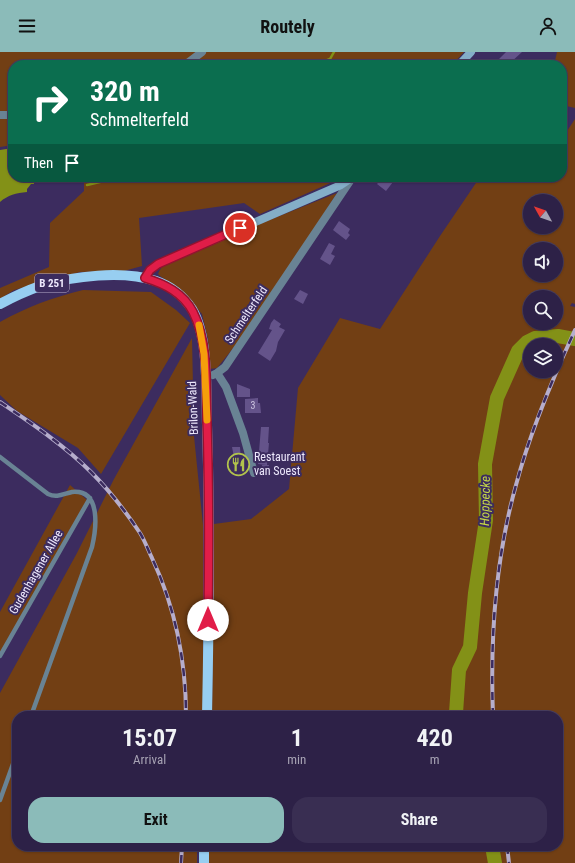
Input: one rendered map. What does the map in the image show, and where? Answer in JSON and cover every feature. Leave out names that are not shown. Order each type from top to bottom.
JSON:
[{"type":"main road","points":[[463,60],[470,52]]},
{"type":"main road","name":"Schmelterfeld","points":[[145,278],[150,270],[158,264],[346,182]]},
{"type":"main road","name":"Brilon-Wald","points":[[0,304],[19,294],[40,286],[60,281],[108,276],[145,278],[167,286],[183,298],[193,311],[199,325],[202,340],[206,393],[209,500],[207,711]]},
{"type":"main road","points":[[204,851],[204,863]]},
{"type":"street","points":[[192,60],[202,52]]},
{"type":"street","name":"Schmelterfeld","points":[[254,473],[243,433],[226,387],[215,374],[225,367],[350,182]]},
{"type":"lane","points":[[0,457],[53,496],[77,492],[90,498],[95,509],[96,531],[92,547],[33,711]]},
{"type":"lane","name":"Gudenhagener Allee","points":[[0,656],[90,498]]},
{"type":"lane","points":[[0,800],[12,767]]},
{"type":"shaded area","points":[[0,52],[464,52],[457,60],[8,60],[8,146],[0,147]]},
{"type":"shaded area","points":[[557,52],[575,52],[575,108],[567,106],[567,60],[555,60]]},
{"type":"shaded area","points":[[575,119],[575,304],[572,303],[570,306],[575,307],[575,863],[209,863],[209,851],[563,851],[563,711],[212,711],[214,524],[251,519],[289,489],[298,388],[340,318],[380,329],[477,182],[567,182],[567,131]]},
{"type":"shaded area","points":[[8,149],[8,182],[34,182],[34,184],[31,184],[27,189],[27,192],[12,195],[0,202],[0,150]]},
{"type":"shaded area","points":[[84,182],[333,182],[260,214],[244,203],[139,218],[142,266],[124,271],[80,272],[14,290],[0,299],[0,288],[49,267],[50,223],[84,191]]},
{"type":"shaded area","points":[[337,193],[256,320],[217,368],[210,369],[208,339],[202,314],[181,290],[158,274],[162,267],[168,262],[182,255]]},
{"type":"shaded area","points":[[83,290],[151,292],[176,310],[190,323],[101,474],[78,448],[17,411],[0,395],[0,322],[40,303]]},
{"type":"shaded area","points":[[192,338],[194,436],[203,525],[203,711],[12,711],[12,851],[197,851],[197,863],[0,863],[0,693],[77,553],[114,479]]},
{"type":"shaded area","points":[[70,485],[87,500],[0,658],[0,612]]},
{"type":"building","points":[[506,52],[522,52],[513,60],[499,59]]},
{"type":"building","points":[[379,182],[393,182],[386,191],[377,184]]},
{"type":"building","points":[[339,221],[350,229],[348,233],[350,235],[346,240],[333,230]]},
{"type":"building","points":[[329,243],[335,246],[331,254],[335,256],[330,265],[320,259]]},
{"type":"building","points":[[300,290],[308,294],[303,304],[294,299]]},
{"type":"building","points":[[274,319],[281,324],[279,327],[285,330],[270,361],[258,353],[272,330],[269,329]]},
{"type":"building","points":[[237,384],[250,389],[250,397],[237,397]]},
{"type":"building","points":[[258,398],[261,413],[245,413],[245,399]]},
{"type":"building","points":[[261,427],[269,427],[268,472],[262,472],[262,465],[266,465],[258,464]]},
{"type":"building","points":[[232,447],[240,447],[242,474],[234,475],[234,457]]},
{"type":"waterway","points":[[328,60],[330,59],[334,52]]},
{"type":"waterway","points":[[87,185],[100,182]]},
{"type":"waterway","name":"Hoppecke","points":[[456,711],[459,670],[470,647],[475,593],[486,520],[485,464],[497,398],[518,351],[527,342],[535,338],[558,336],[575,339]]},
{"type":"waterway","name":"Hoppecke","points":[[493,851],[495,863]]},
{"type":"railway","points":[[493,711],[493,629],[499,571],[509,513],[516,485],[535,426],[575,330]]},
{"type":"railway","points":[[0,402],[47,435],[81,462],[111,494],[140,533],[160,577],[173,615],[178,635],[184,675],[186,711]]},
{"type":"railway","points":[[181,863],[182,851]]},
{"type":"railway","points":[[508,851],[509,863]]},
{"type":"slow traffic","points":[[199,325],[204,354],[207,420]]},
{"type":"place","name":"Restaurant van Soest","points":[[238,464]]},
{"type":"route","points":[[208,620],[208,485],[205,378],[202,340],[199,325],[193,311],[186,301],[167,286],[145,278],[148,272],[158,264],[240,228]]}]
